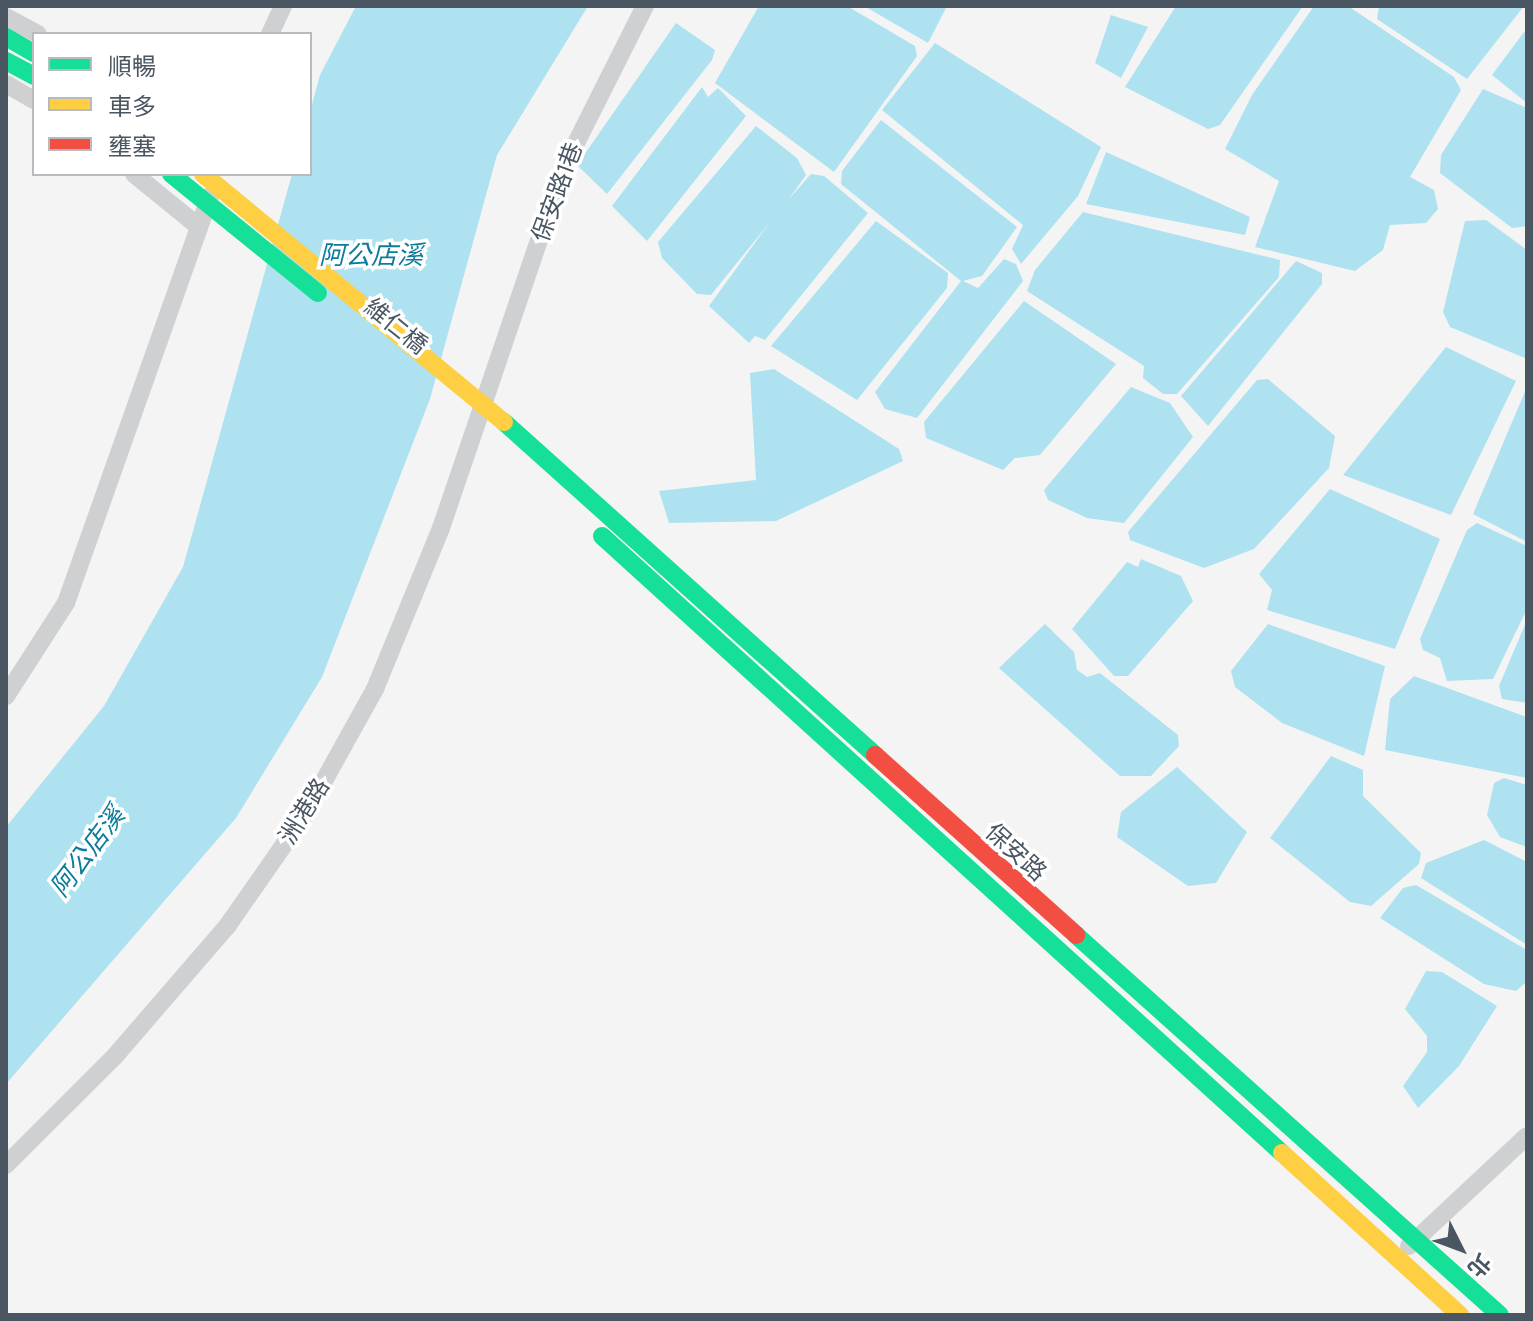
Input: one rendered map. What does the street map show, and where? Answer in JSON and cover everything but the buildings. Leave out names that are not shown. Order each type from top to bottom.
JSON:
[{"type":"main road","points":[[6,37],[32,52]]},
{"type":"main road","points":[[6,61],[32,75]]},
{"type":"main road","name":"維仁橋","points":[[173,176],[500,429]]},
{"type":"main road","name":"維仁橋","points":[[205,176],[500,429]]},
{"type":"main road","name":"保安路","points":[[500,429],[1500,1315]]},
{"type":"main road","name":"保安路","points":[[500,429],[1460,1315]]},
{"type":"street","points":[[271,32],[283,6]]},
{"type":"street","name":"保安路1巷","points":[[490,386],[563,169],[645,6]]},
{"type":"street","points":[[6,17],[34,32]]},
{"type":"street","points":[[6,84],[32,99]]},
{"type":"street","points":[[136,176],[199,227]]},
{"type":"street","points":[[6,696],[66,603],[217,176]]},
{"type":"street","name":"洲港路","points":[[6,1165],[115,1056],[218,937],[306,813],[375,689],[490,386]]},
{"type":"street","points":[[1398,1259],[1415,1239],[1527,1136]]},
{"type":"water","name":"阿公店溪","points":[[356,6],[588,6],[497,155],[430,399],[322,677],[236,818],[6,1084],[6,827],[104,706],[183,567],[291,176],[312,176],[312,105],[320,75]]},
{"type":"water","points":[[759,6],[847,6],[915,46],[917,56],[834,172],[715,83]]},
{"type":"water","points":[[864,6],[947,6],[928,43]]},
{"type":"water","points":[[1176,6],[1303,6],[1220,125],[1208,129],[1125,87]]},
{"type":"water","points":[[1314,6],[1348,6],[1454,77],[1461,90],[1410,177],[1434,190],[1438,209],[1426,223],[1390,225],[1383,250],[1355,271],[1255,247],[1279,181],[1225,149],[1252,95]]},
{"type":"water","points":[[1379,6],[1524,6],[1467,79],[1377,19]]},
{"type":"water","points":[[1111,15],[1148,27],[1121,78],[1095,63]]},
{"type":"water","points":[[676,23],[715,50],[712,60],[607,194],[577,165]]},
{"type":"water","points":[[1524,32],[1527,34],[1527,103],[1492,75]]},
{"type":"water","points":[[935,43],[1101,147],[1078,196],[1021,264],[1012,249],[1023,225],[882,110]]},
{"type":"water","points":[[702,87],[708,97],[718,88],[746,116],[647,241],[612,206]]},
{"type":"water","points":[[1483,89],[1527,108],[1527,226],[1512,228],[1440,173],[1441,155]]},
{"type":"water","points":[[881,120],[1017,227],[982,276],[963,281],[978,288],[1004,259],[1016,264],[1023,281],[917,418],[885,409],[875,392],[961,281],[841,184],[842,171]]},
{"type":"water","points":[[756,126],[797,158],[806,175],[789,199],[811,174],[824,176],[868,213],[765,340],[755,336],[749,343],[709,306],[770,222],[711,295],[697,294],[662,258],[658,242]]},
{"type":"water","points":[[1106,152],[1250,217],[1245,235],[1086,204]]},
{"type":"water","points":[[1083,212],[1280,260],[1279,277],[1177,394],[1163,394],[1143,378],[1144,366],[1027,291],[1035,270]]},
{"type":"water","points":[[1486,220],[1527,250],[1527,359],[1450,327],[1443,312],[1465,221]]},
{"type":"water","points":[[876,221],[948,273],[947,288],[857,400],[771,346]]},
{"type":"water","points":[[1296,261],[1322,273],[1322,284],[1208,426],[1181,396]]},
{"type":"water","points":[[1024,301],[1116,364],[1040,455],[1015,458],[1003,470],[926,438],[924,422]]},
{"type":"water","points":[[1446,347],[1516,381],[1451,515],[1343,475]]},
{"type":"water","points":[[774,369],[899,449],[903,461],[776,521],[669,523],[659,491],[756,480],[750,373]]},
{"type":"water","points":[[1268,379],[1335,436],[1329,468],[1254,549],[1204,568],[1130,540],[1128,532],[1257,380]]},
{"type":"water","points":[[1131,387],[1170,403],[1193,437],[1124,523],[1087,518],[1048,500],[1044,490]]},
{"type":"water","points":[[1527,387],[1527,542],[1473,514]]},
{"type":"water","points":[[1330,489],[1440,539],[1395,649],[1267,610],[1272,590],[1259,574]]},
{"type":"water","points":[[1477,523],[1527,546],[1527,609],[1493,679],[1447,681],[1440,658],[1423,650],[1420,639],[1467,530]]},
{"type":"water","points":[[1141,559],[1181,576],[1193,601],[1128,676],[1114,676],[1072,629],[1127,562],[1138,567]]},
{"type":"water","points":[[1527,620],[1527,703],[1502,699],[1499,686]]},
{"type":"water","points":[[1045,624],[1074,652],[1077,670],[1087,677],[1100,673],[1178,735],[1179,746],[1151,776],[1120,776],[999,668]]},
{"type":"water","points":[[1268,624],[1385,666],[1364,756],[1282,723],[1235,687],[1231,671]]},
{"type":"water","points":[[1414,676],[1527,717],[1527,778],[1385,750],[1390,699]]},
{"type":"water","points":[[1331,756],[1363,770],[1363,796],[1421,853],[1419,864],[1371,906],[1350,902],[1270,838]]},
{"type":"water","points":[[1177,767],[1247,832],[1216,883],[1188,886],[1117,837],[1121,812]]},
{"type":"water","points":[[1504,778],[1527,785],[1527,847],[1500,837],[1487,815],[1494,783]]},
{"type":"water","points":[[1484,840],[1527,862],[1527,945],[1421,878],[1426,863]]},
{"type":"water","points":[[1416,885],[1527,950],[1525,983],[1516,991],[1484,984],[1380,918],[1403,888]]},
{"type":"water","points":[[1426,971],[1442,972],[1497,1006],[1459,1066],[1418,1108],[1403,1086],[1427,1052],[1427,1036],[1405,1009]]},
{"type":"traffic: fast","points":[[6,37],[32,52]]},
{"type":"traffic: fast","points":[[6,61],[32,75]]},
{"type":"traffic: fast","points":[[173,176],[318,293]]},
{"type":"traffic: fast","points":[[504,422],[875,755]]},
{"type":"traffic: fast","points":[[602,536],[1282,1153]]},
{"type":"traffic: fast","points":[[1076,935],[1500,1315]]},
{"type":"traffic: slow","points":[[205,176],[504,422]]},
{"type":"traffic: slow","points":[[1282,1153],[1460,1315]]},
{"type":"traffic: jam","points":[[875,755],[1076,935]]}]
